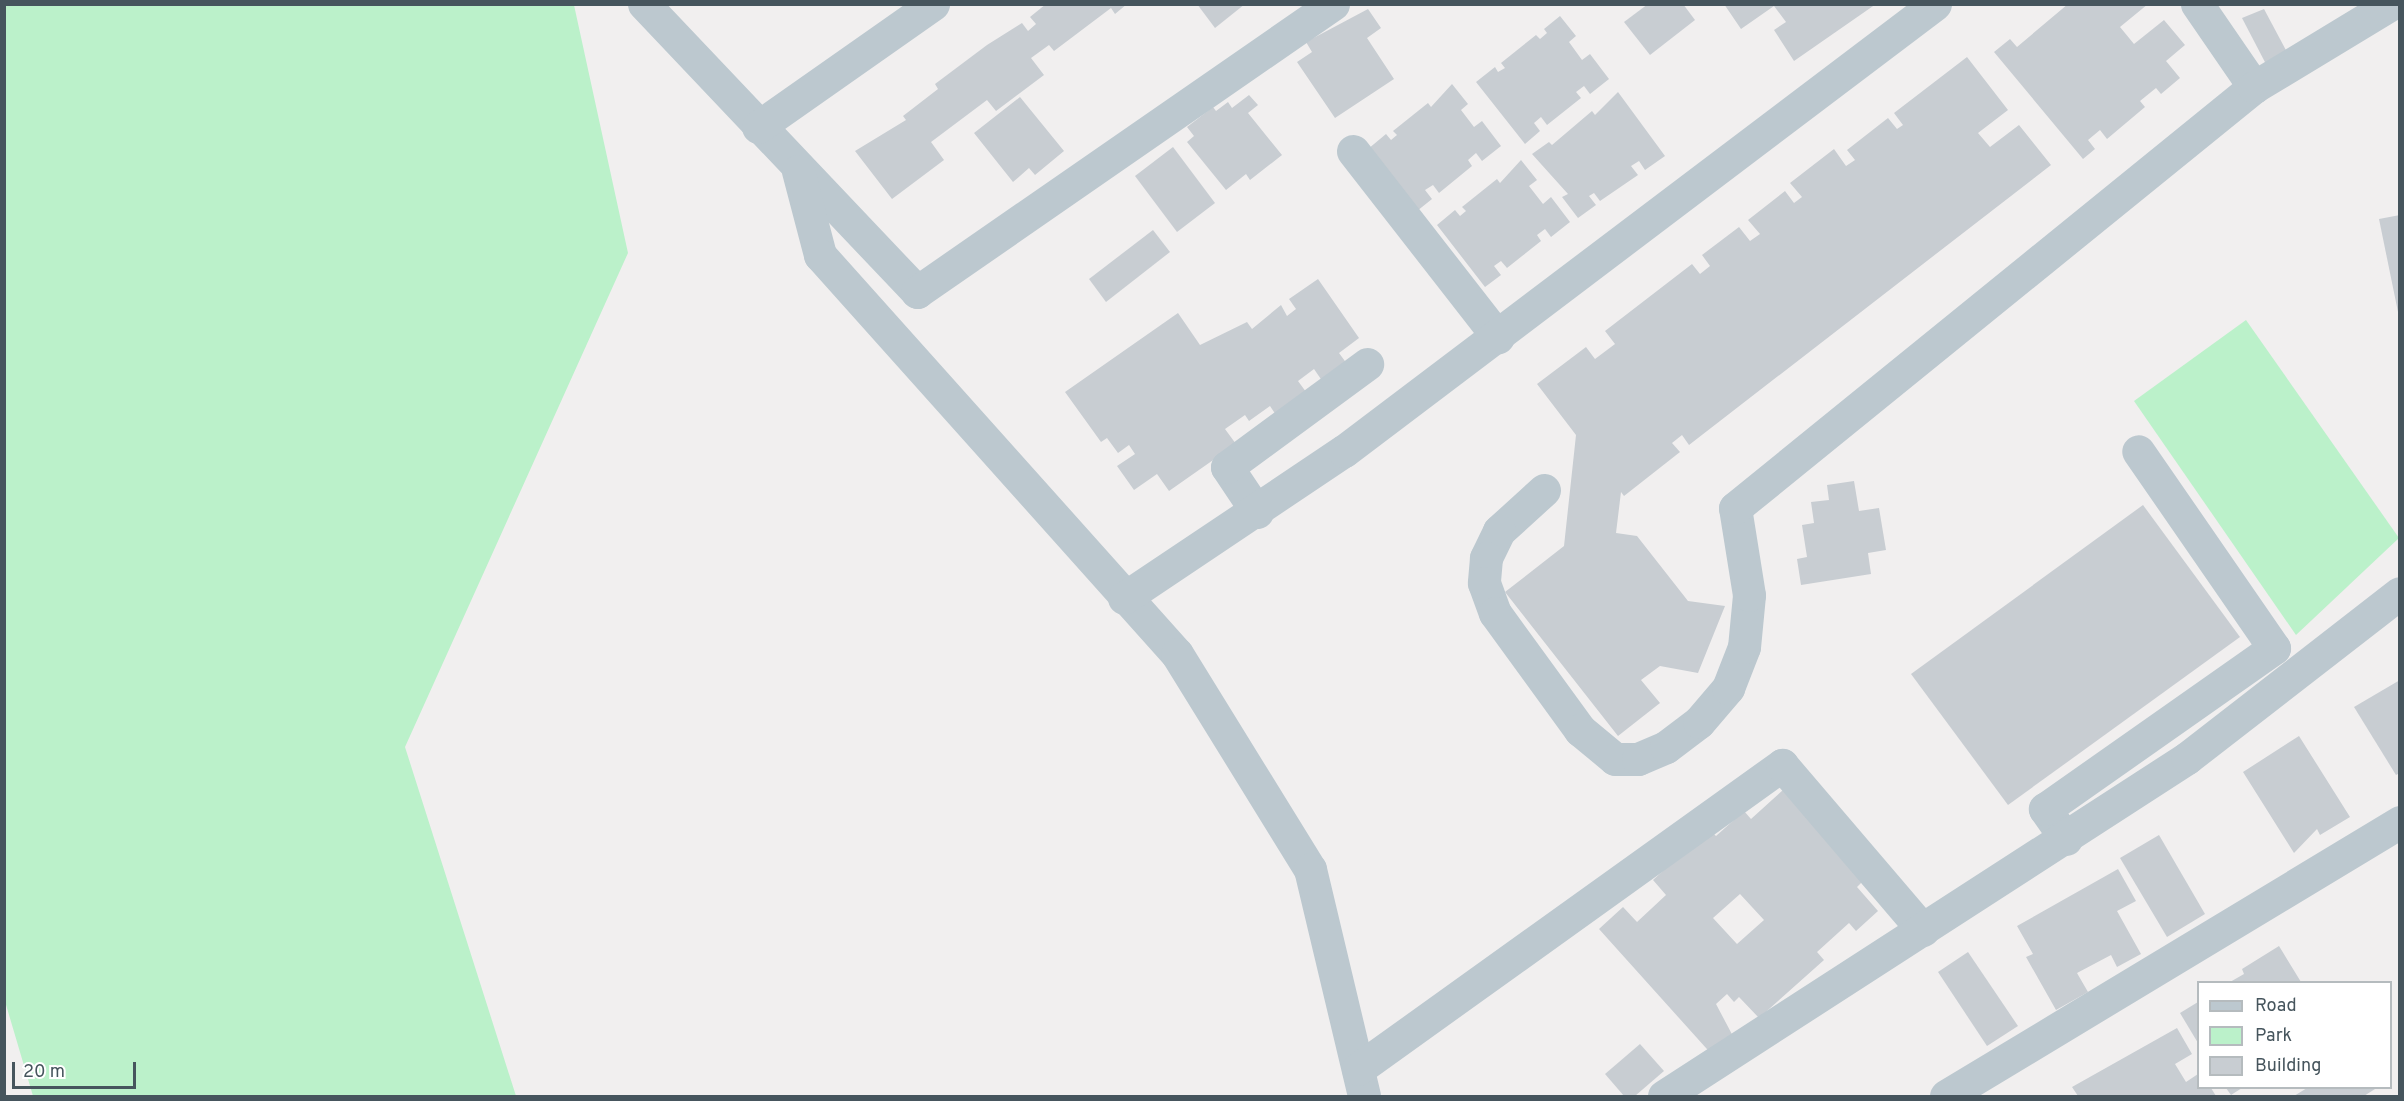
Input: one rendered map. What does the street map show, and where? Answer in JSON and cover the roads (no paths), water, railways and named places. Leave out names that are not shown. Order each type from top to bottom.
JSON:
[{"type":"street","points":[[644,4],[798,171],[917,292],[1333,4]]},
{"type":"street","points":[[758,127],[933,4]]},
{"type":"street","points":[[1124,598],[1257,512],[1498,337],[1935,4]]},
{"type":"street","points":[[2197,4],[2254,87]]},
{"type":"street","points":[[1544,490],[1499,531],[1486,558],[1484,583],[1495,613],[1580,730],[1615,759],[1638,759],[1666,747],[1699,722],[1728,688],[1744,647],[1749,595],[1735,508],[2254,87],[2391,4]]},
{"type":"street","points":[[1353,151],[1498,337]]},
{"type":"street","points":[[798,171],[820,255],[1124,598],[1177,654],[1310,870],[1361,1083],[1782,765],[1933,923]]},
{"type":"street","points":[[1257,512],[1227,467],[1367,364]]},
{"type":"street","points":[[2066,838],[2045,809],[2274,648],[2138,451]]},
{"type":"street","points":[[1664,1096],[2187,758],[2400,592]]},
{"type":"street","points":[[1946,1096],[2400,822]]}]
